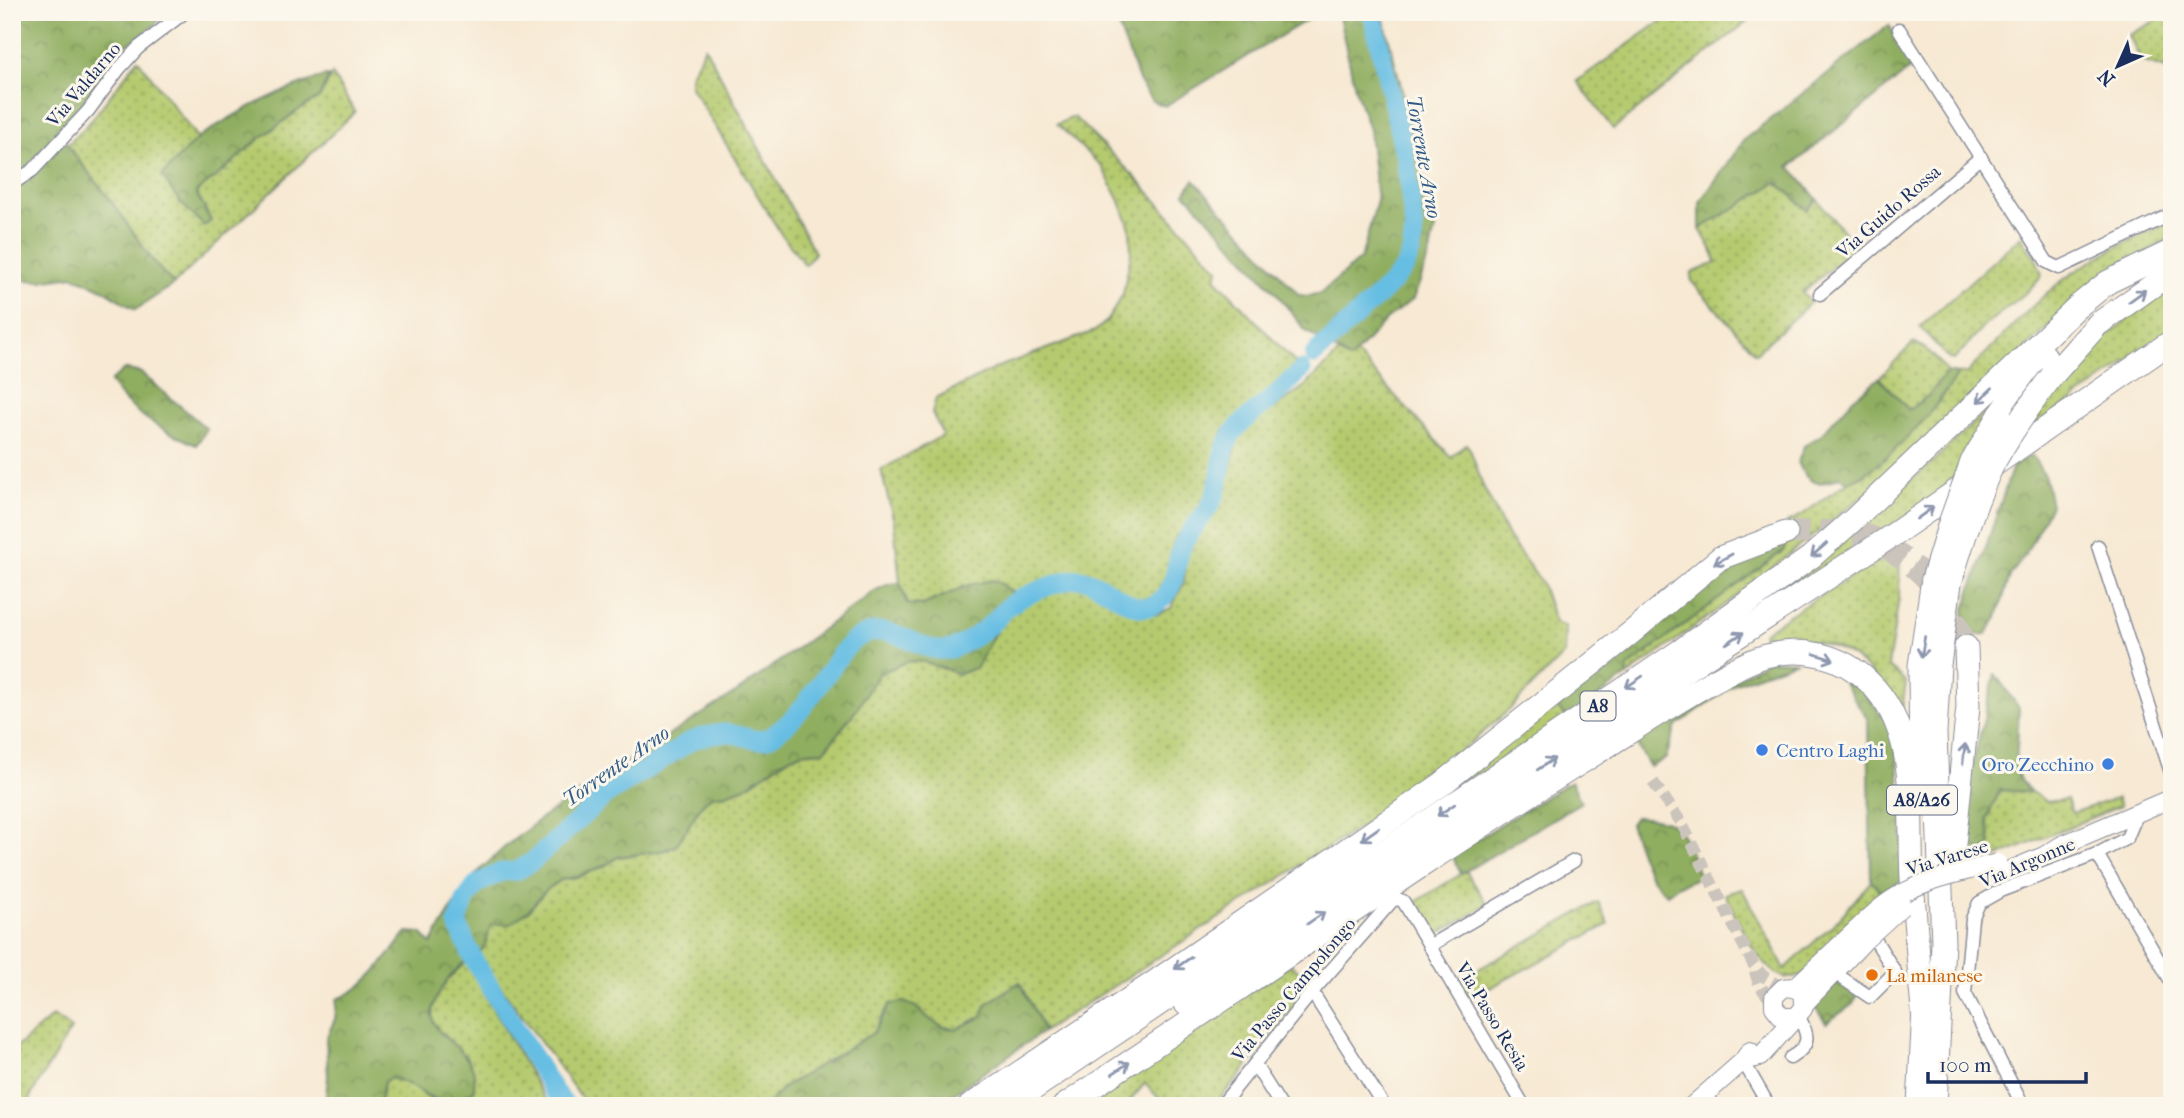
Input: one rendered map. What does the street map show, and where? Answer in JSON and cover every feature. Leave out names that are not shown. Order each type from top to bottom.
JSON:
[{"type":"highway","points":[[1941,581],[1992,467],[2016,425],[2052,376],[2098,324],[2165,261]]},
{"type":"highway","points":[[1944,943],[1936,733],[1941,581],[1950,523],[1972,461],[2034,367],[2084,317],[2165,261]]},
{"type":"highway","name":"A8","points":[[1007,1106],[1680,651],[1801,564],[1853,520],[2077,307],[2108,282],[2165,261]]},
{"type":"highway","name":"A8","points":[[1035,1106],[1678,676],[1885,541],[2172,341]]},
{"type":"highway","points":[[970,1106],[1442,784],[1720,558],[1786,533]]},
{"type":"highway","name":"A8/A26","points":[[1919,1106],[1924,1022],[1920,665],[1941,581]]},
{"type":"highway","points":[[1935,1106],[1944,943],[1968,707],[1966,647]]},
{"type":"highway","points":[[1064,1106],[1518,802],[1692,693],[1760,657],[1781,652],[1826,656],[1866,679],[1888,706],[1903,742],[1911,799],[1912,877],[1924,1022]]},
{"type":"main road","name":"Via Varese","points":[[1798,1006],[1833,972],[1864,934],[1875,912],[1904,892],[1926,883],[1999,869],[2043,847],[2062,845],[2172,799]]},
{"type":"main road","name":"Via Varese","points":[[1744,1061],[1760,1056],[1776,1040],[1798,1006],[1864,934]]},
{"type":"main road","name":"Via Varese","points":[[1701,1103],[1769,1033],[1776,1012],[1773,1005],[1776,993],[1786,987],[1798,1006]]},
{"type":"main road","points":[[1776,1012],[1786,1018],[1798,1006]]},
{"type":"street","name":"Via Valdarno","points":[[12,184],[33,170],[88,111],[138,48],[186,12]]},
{"type":"street","points":[[1899,29],[2047,262],[2059,268],[2172,214]]},
{"type":"street","name":"Via Guido Rossa","points":[[1820,294],[1981,157]]},
{"type":"street","points":[[2098,546],[2172,776]]},
{"type":"street","name":"Via Argonne","points":[[2023,1106],[1965,993],[1972,919],[1979,904],[2000,891],[2097,854],[2127,838],[2137,814]]},
{"type":"street","points":[[2097,854],[2172,983]]},
{"type":"street","points":[[1429,946],[1573,860]]},
{"type":"street","name":"Via Passo Resia","points":[[1397,899],[1403,901],[1524,1106]]},
{"type":"street","name":"Via Passo Campolongo","points":[[1221,1106],[1312,992],[1392,901],[1397,899]]},
{"type":"street","points":[[1833,972],[1870,998],[1895,972],[1864,934]]},
{"type":"street","points":[[1312,992],[1384,1106]]},
{"type":"street","points":[[1790,1058],[1802,1051],[1807,1040],[1798,1006]]},
{"type":"street","points":[[1744,1061],[1769,1106]]},
{"type":"street","points":[[1255,1065],[1281,1106]]},
{"type":"green space","points":[[12,12],[168,12],[149,30],[124,47],[80,110],[57,129],[148,254],[174,284],[135,310],[103,289],[73,276],[40,281],[12,279]]},
{"type":"green space","points":[[1113,12],[1320,12],[1165,106],[1152,101],[1140,83]]},
{"type":"green space","points":[[1338,12],[1382,12],[1436,223],[1430,253],[1414,298],[1386,320],[1350,360],[1305,330],[1276,293],[1185,193],[1194,180],[1299,295],[1321,293],[1361,258],[1377,201],[1369,130],[1355,88]]},
{"type":"green space","points":[[1674,12],[1759,12],[1613,129],[1577,81]]},
{"type":"green space","points":[[2172,12],[2172,75],[2166,69],[2141,61],[2129,35]]},
{"type":"green space","points":[[1889,25],[1912,67],[1790,167],[1817,199],[1807,210],[1777,182],[1700,229],[1700,202],[1745,139]]},
{"type":"green space","points":[[705,47],[815,253],[805,265],[781,234],[690,85],[691,74]]},
{"type":"green space","points":[[138,59],[198,139],[163,176],[211,221],[196,192],[254,143],[319,98],[332,74],[355,112],[174,284],[160,271],[111,201],[67,145],[90,122]]},
{"type":"green space","points":[[329,76],[319,98],[254,143],[196,192],[211,221],[204,226],[179,201],[162,176],[190,146],[215,127],[261,102]]},
{"type":"green space","points":[[1074,117],[1135,177],[1218,269],[1216,279],[1299,367],[1269,396],[1250,407],[1223,431],[1209,496],[1189,528],[1177,535],[1171,551],[1169,570],[1156,596],[1143,599],[1126,596],[1090,574],[1052,580],[1013,600],[1013,594],[969,585],[923,605],[908,604],[900,583],[894,522],[881,470],[943,435],[932,413],[936,398],[998,367],[1095,331],[1107,321],[1123,294],[1131,253],[1130,228],[1119,199],[1102,167],[1057,124]]},
{"type":"green space","points":[[1778,182],[1806,209],[1817,199],[1857,248],[1802,292],[1811,302],[1756,353],[1691,281],[1692,273],[1716,263],[1700,229]]},
{"type":"green space","points":[[2172,221],[2172,237],[2103,278],[1869,491],[1738,595],[1627,676],[1627,667],[1784,550],[1787,523],[1848,482],[1865,475],[1919,424],[1942,398],[1958,374],[1967,373],[2016,322],[2060,282],[2106,252]]},
{"type":"green space","points":[[2021,236],[2037,261],[2042,275],[2028,291],[1984,326],[1954,360],[1949,359],[1920,327]]},
{"type":"green space","points":[[2172,290],[2172,330],[2025,434],[2051,393],[2081,360],[2124,322]]},
{"type":"green space","points":[[1913,343],[1928,351],[1947,372],[1929,395],[1909,410],[1879,378]]},
{"type":"green space","points":[[1339,353],[1350,360],[1356,353],[1451,457],[1466,444],[1508,537],[1541,582],[1555,623],[1565,627],[1564,654],[1509,710],[1420,786],[1368,822],[1044,1031],[1020,982],[987,1004],[981,1017],[957,1029],[942,1027],[916,1007],[890,1004],[873,1033],[784,1087],[766,1106],[587,1106],[477,954],[481,951],[488,929],[493,924],[528,911],[545,891],[561,880],[580,876],[618,857],[675,847],[701,806],[711,796],[745,787],[791,756],[824,751],[857,709],[880,673],[908,661],[925,662],[959,674],[977,667],[998,626],[1013,606],[1043,597],[1073,583],[1097,588],[1111,594],[1129,608],[1156,615],[1171,608],[1184,582],[1186,555],[1224,493],[1239,433],[1305,386]]},
{"type":"green space","points":[[124,369],[141,373],[207,429],[196,445],[160,427],[127,403],[110,382]]},
{"type":"green space","points":[[1947,372],[1958,374],[1923,420],[1894,450],[1864,474],[1848,482],[1839,477],[1819,483],[1805,475],[1798,462],[1804,446],[1820,436],[1853,399],[1879,378],[1909,410],[1929,395]]},
{"type":"green space","points":[[1987,410],[1991,414],[1950,488],[1694,659],[1927,467]]},
{"type":"green space","points":[[2032,455],[2045,477],[2051,505],[2025,555],[2010,576],[1997,617],[1987,634],[1972,635],[1966,629],[1964,612],[2013,466]]},
{"type":"green space","points":[[1785,538],[1784,550],[1628,667],[1627,676],[1568,718],[1557,708],[1571,690],[1720,567]]},
{"type":"green space","points":[[1900,547],[1899,598],[1888,666],[1906,682],[1902,711],[1871,673],[1849,654],[1820,643],[1798,641],[1769,644],[1763,633]]},
{"type":"green space","points":[[992,580],[1002,584],[1013,594],[1013,606],[998,626],[977,667],[959,674],[925,662],[908,661],[880,673],[857,709],[824,751],[791,756],[745,787],[711,796],[701,806],[676,846],[661,851],[618,857],[580,876],[561,880],[545,891],[528,911],[510,924],[493,924],[482,950],[458,968],[444,985],[434,1005],[432,1016],[441,1033],[458,1048],[473,1069],[474,1091],[458,1098],[437,1100],[412,1086],[389,1078],[384,1082],[379,1106],[325,1106],[328,1077],[326,1039],[335,1019],[337,999],[367,980],[407,932],[421,933],[431,944],[462,891],[507,845],[598,780],[740,690],[876,590],[889,584],[900,583],[907,604],[923,605],[969,585]]},
{"type":"green space","points":[[1768,660],[1797,661],[1736,683],[1676,726],[1666,758],[1650,767],[1634,740]]},
{"type":"green space","points":[[1834,667],[1848,671],[1890,726],[1898,761],[1906,879],[1881,892],[1871,881],[1868,720]]},
{"type":"green space","points":[[1995,674],[2019,708],[2016,767],[2020,780],[2031,792],[2000,790],[1987,818],[1991,843],[1984,851],[1962,842],[1970,775]]},
{"type":"green space","points":[[1554,703],[1568,718],[1422,812]]},
{"type":"green space","points":[[1571,781],[1581,802],[1461,874],[1452,855]]},
{"type":"green space","points":[[2000,790],[2031,792],[2047,802],[2067,799],[2072,813],[2117,798],[2120,806],[1983,863],[1958,866],[1962,842],[1987,818]]},
{"type":"green space","points":[[1635,817],[1665,821],[1674,826],[1686,842],[1700,877],[1679,885],[1667,894],[1660,888],[1648,872],[1636,842],[1630,824]]},
{"type":"green space","points":[[1466,871],[1488,905],[1436,935],[1430,934],[1414,903]]},
{"type":"green space","points":[[1871,881],[1881,892],[1807,972],[1792,978],[1781,976],[1761,959],[1743,931],[1725,894],[1742,889],[1785,969],[1838,920]]},
{"type":"green space","points":[[1598,902],[1609,924],[1471,998],[1459,980]]},
{"type":"green space","points":[[466,962],[549,1106],[379,1106],[384,1082],[389,1078],[404,1081],[433,1100],[446,1037],[433,1025],[432,1008],[440,990]]},
{"type":"green space","points":[[1291,964],[1310,983],[1239,1077],[1213,1106],[1166,1106],[1145,1083],[1126,1106],[1077,1106]]},
{"type":"green space","points":[[1833,981],[1858,994],[1853,1004],[1826,1023],[1815,1007]]},
{"type":"green space","points":[[1020,982],[1044,1031],[935,1106],[766,1106],[784,1087],[873,1033],[890,1004],[904,1002],[916,1007],[942,1027],[957,1029],[981,1017],[987,1004]]},
{"type":"green space","points":[[53,1016],[71,1029],[30,1097],[31,1106],[12,1106],[12,1051]]},
{"type":"waterway","name":"Torrente Arno","points":[[1314,355],[1389,286],[1405,267],[1412,250],[1414,227],[1406,161],[1372,12]]},
{"type":"waterway","name":"Torrente Arno","points":[[566,1106],[554,1091],[474,960],[457,924],[466,899],[477,884],[501,872],[517,871],[533,861],[605,796],[691,741],[722,733],[754,739],[769,737],[796,715],[849,645],[869,633],[892,633],[935,649],[952,649],[982,631],[1017,601],[1038,590],[1068,580],[1081,579],[1094,583],[1129,603],[1141,607],[1152,606],[1167,593],[1183,543],[1214,498],[1224,452],[1235,430],[1302,370]]},
{"type":"tunnel","points":[[1786,533],[1848,532],[1877,540],[1918,570],[1938,592],[1966,647]]},
{"type":"tunnel","points":[[1653,782],[1681,822],[1753,964],[1763,976],[1783,988]]},
{"type":"tunnel","points":[[1755,971],[1761,987],[1773,1001]]},
{"type":"place","name":"Centro Laghi","points":[[1762,750]]},
{"type":"place","name":"Oro Zecchino","points":[[2108,764]]},
{"type":"place","name":"La milanese","points":[[1872,975]]}]
